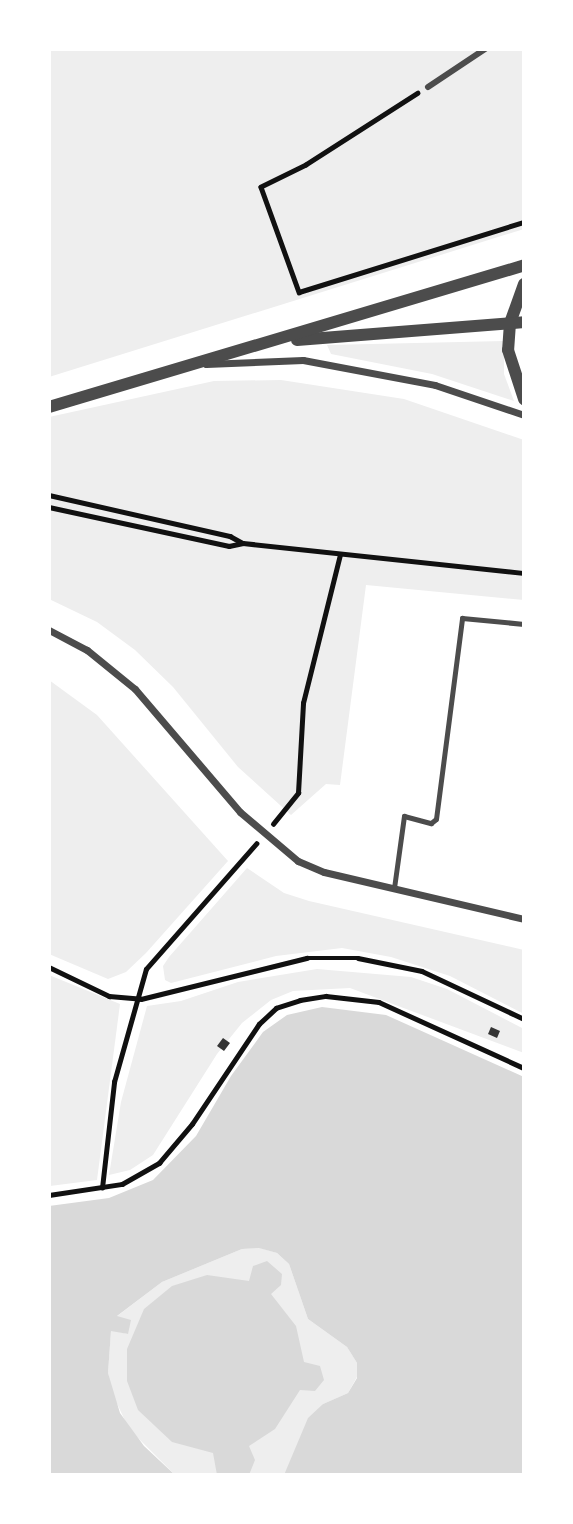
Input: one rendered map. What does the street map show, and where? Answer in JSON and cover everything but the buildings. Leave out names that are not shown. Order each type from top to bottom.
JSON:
[{"type":"street","points":[[428,87],[485,49]]},
{"type":"street","points":[[49,407],[524,265]]},
{"type":"street","points":[[524,284],[510,323],[510,363],[524,399]]},
{"type":"street","points":[[272,342],[524,321]]},
{"type":"street","points":[[191,365],[303,360],[435,384],[524,415]]},
{"type":"street","points":[[49,630],[87,650],[135,689],[263,835],[298,861],[324,872],[524,919]]},
{"type":"lane","points":[[394,888],[404,816],[431,823],[436,819],[462,618],[524,624]]},
{"type":"lane","points":[[524,803],[524,838]]},
{"type":"path","points":[[428,87],[306,165],[261,187],[299,292],[524,222]]},
{"type":"path","points":[[49,495],[230,536],[243,543]]},
{"type":"path","points":[[49,507],[229,546],[243,543],[524,573]]},
{"type":"path","points":[[102,1188],[114,1082],[141,999],[146,969],[298,793],[303,704],[340,555]]},
{"type":"path","points":[[49,967],[108,996],[141,999],[307,958],[358,958],[422,971],[524,1019]]},
{"type":"path","points":[[49,1195],[122,1184],[159,1163],[192,1124],[258,1024],[276,1008],[299,1000],[326,996],[379,1002],[524,1068]]},
{"type":"shaded area","points":[[49,49],[524,49],[524,229],[49,377]]},
{"type":"shaded area","points":[[504,341],[504,374],[514,401],[432,374],[331,354],[327,345]]},
{"type":"shaded area","points":[[281,380],[404,399],[524,440],[524,600],[366,585],[340,785],[326,784],[291,815],[238,767],[173,687],[135,650],[97,622],[49,599],[49,417],[214,381]]},
{"type":"shaded area","points":[[49,680],[97,715],[228,861],[146,953],[126,972],[108,979],[49,954]]},
{"type":"shaded area","points":[[247,868],[284,893],[309,901],[524,950],[524,1014],[450,976],[391,957],[342,948],[276,956],[171,983],[165,980],[163,966],[169,957]]},
{"type":"shaded area","points":[[317,969],[411,977],[447,989],[524,1029],[524,1053],[350,988],[293,991],[271,1000],[242,1023],[217,1054],[153,1155],[130,1170],[109,1175],[121,1102],[147,1006],[181,1001],[238,982]]},
{"type":"shaded area","points":[[49,975],[120,1004],[97,1180],[50,1186]]},
{"type":"shaded area","points":[[322,1007],[386,1015],[524,1077],[524,1475],[284,1475],[308,1418],[323,1404],[348,1393],[357,1378],[357,1363],[347,1347],[308,1319],[289,1264],[277,1253],[259,1248],[242,1249],[162,1282],[117,1316],[131,1320],[128,1334],[111,1331],[108,1373],[120,1413],[144,1446],[175,1475],[49,1475],[49,1206],[109,1198],[153,1180],[196,1136],[231,1076],[263,1032],[287,1015]]},
{"type":"shaded area","points":[[260,1248],[277,1253],[289,1264],[308,1319],[347,1347],[357,1363],[357,1377],[348,1393],[323,1404],[284,1475],[175,1475],[129,1429],[112,1393],[108,1373],[111,1330],[128,1334],[116,1317],[162,1282],[242,1249]]},
{"type":"shaded area","points":[[267,1261],[282,1274],[281,1285],[271,1294],[296,1326],[304,1362],[320,1366],[324,1380],[315,1391],[300,1390],[275,1429],[249,1446],[255,1460],[249,1475],[217,1475],[213,1453],[172,1442],[138,1410],[127,1381],[127,1349],[144,1309],[172,1286],[207,1275],[249,1281],[253,1266]]}]
